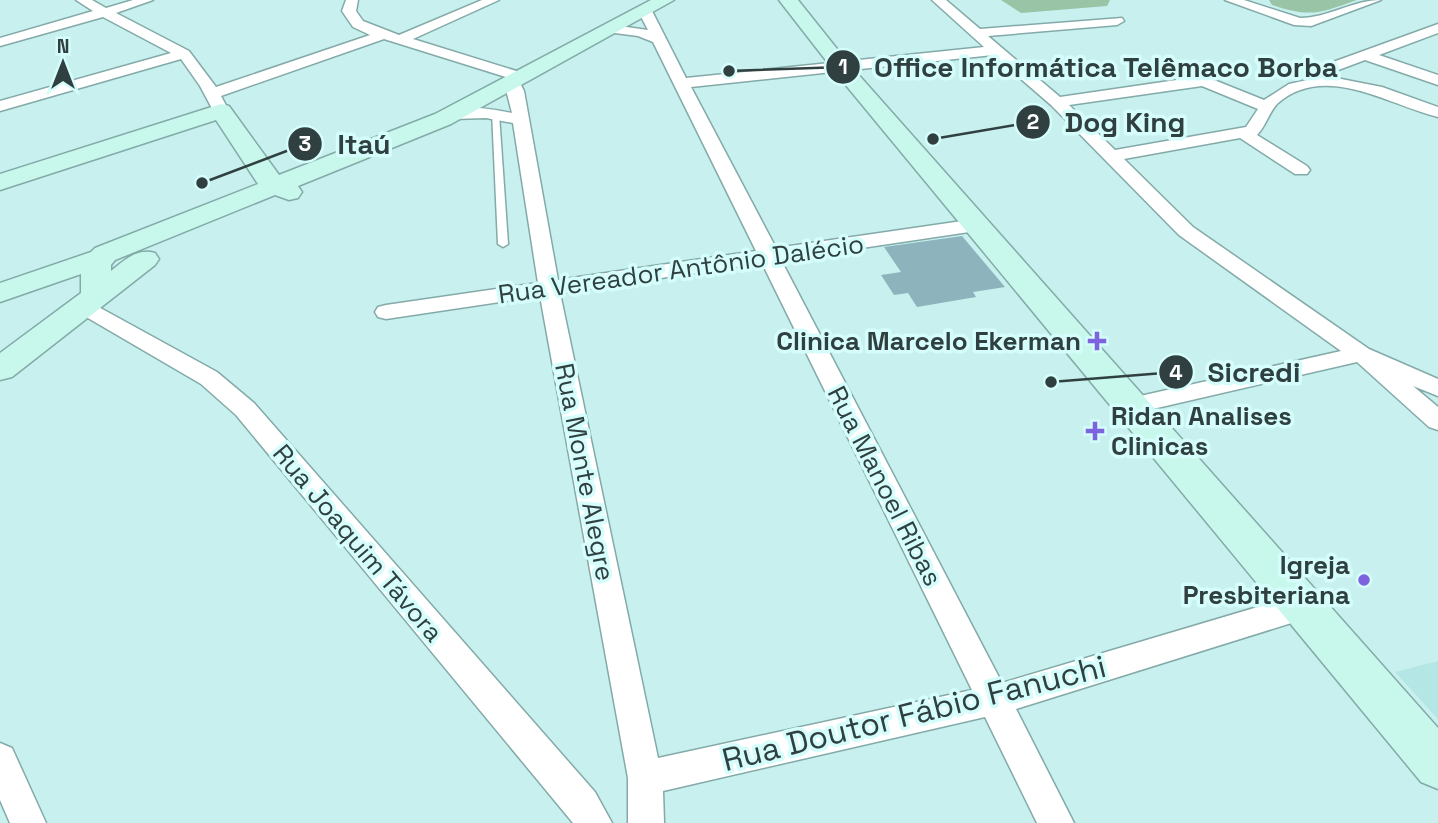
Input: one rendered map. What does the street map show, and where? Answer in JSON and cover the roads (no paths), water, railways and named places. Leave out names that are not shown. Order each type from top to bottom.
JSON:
[{"type":"main road","points":[[0,293],[97,262],[431,128],[516,79],[665,0]]},
{"type":"main road","points":[[788,0],[842,68],[1438,765]]},
{"type":"main road","points":[[0,182],[217,103],[281,188]]},
{"type":"main road","points":[[0,369],[145,259],[281,188]]},
{"type":"main road","points":[[97,262],[109,267],[145,259]]},
{"type":"main road","points":[[90,302],[97,262]]},
{"type":"street","points":[[82,0],[184,54],[217,103],[382,35]]},
{"type":"street","points":[[0,42],[147,0]]},
{"type":"street","points":[[352,0],[349,11],[358,24],[382,35],[516,79]]},
{"type":"street","points":[[399,40],[493,0]]},
{"type":"street","points":[[938,0],[1057,102],[1186,231],[1361,354],[1438,421]]},
{"type":"street","points":[[1231,0],[1299,22],[1311,22],[1375,0]]},
{"type":"street","name":"Rua Manoel Ribas","points":[[645,11],[656,38],[1056,823]]},
{"type":"street","points":[[977,33],[1117,21]]},
{"type":"street","points":[[612,29],[640,32],[656,38]]},
{"type":"street","points":[[1328,80],[1327,69],[1362,54],[1437,29]]},
{"type":"street","points":[[680,83],[996,50]]},
{"type":"street","points":[[0,106],[184,54]]},
{"type":"street","points":[[1362,54],[1438,80]]},
{"type":"street","name":"Rua Monte Alegre","points":[[516,79],[549,288],[645,778],[646,823]]},
{"type":"street","points":[[1112,156],[1243,133],[1259,125],[1265,106],[1295,85],[1328,80],[1374,89],[1438,113]]},
{"type":"street","points":[[1057,102],[1204,81],[1265,106]]},
{"type":"street","points":[[447,117],[495,114],[521,120]]},
{"type":"street","points":[[1243,133],[1301,170]]},
{"type":"street","name":"Rua Vereador Antônio Dalécio","points":[[386,312],[976,225]]},
{"type":"street","name":"Rua Joaquim Távora","points":[[90,302],[209,378],[245,410],[582,805],[594,823]]},
{"type":"street","points":[[1130,406],[1361,354],[1438,388]]},
{"type":"street","name":"Rua Doutor Fábio Fanuchi","points":[[645,778],[995,701],[1301,607]]},
{"type":"street","points":[[0,760],[27,823]]},
{"type":"lane","points":[[495,114],[503,244]]},
{"type":"place","name":"Office Informática Telêmaco Borba","points":[[729,71]]},
{"type":"place","name":"Dog King","points":[[933,139]]},
{"type":"place","name":"Itaú","points":[[202,183]]},
{"type":"place","name":"Clinica Marcelo Ekerman","points":[[1097,341]]},
{"type":"place","name":"Sicredi","points":[[1051,382]]},
{"type":"place","name":"Ridan Analises Clinicas","points":[[1095,431]]},
{"type":"place","name":"Igreja Presbiteriana","points":[[1364,580]]}]
